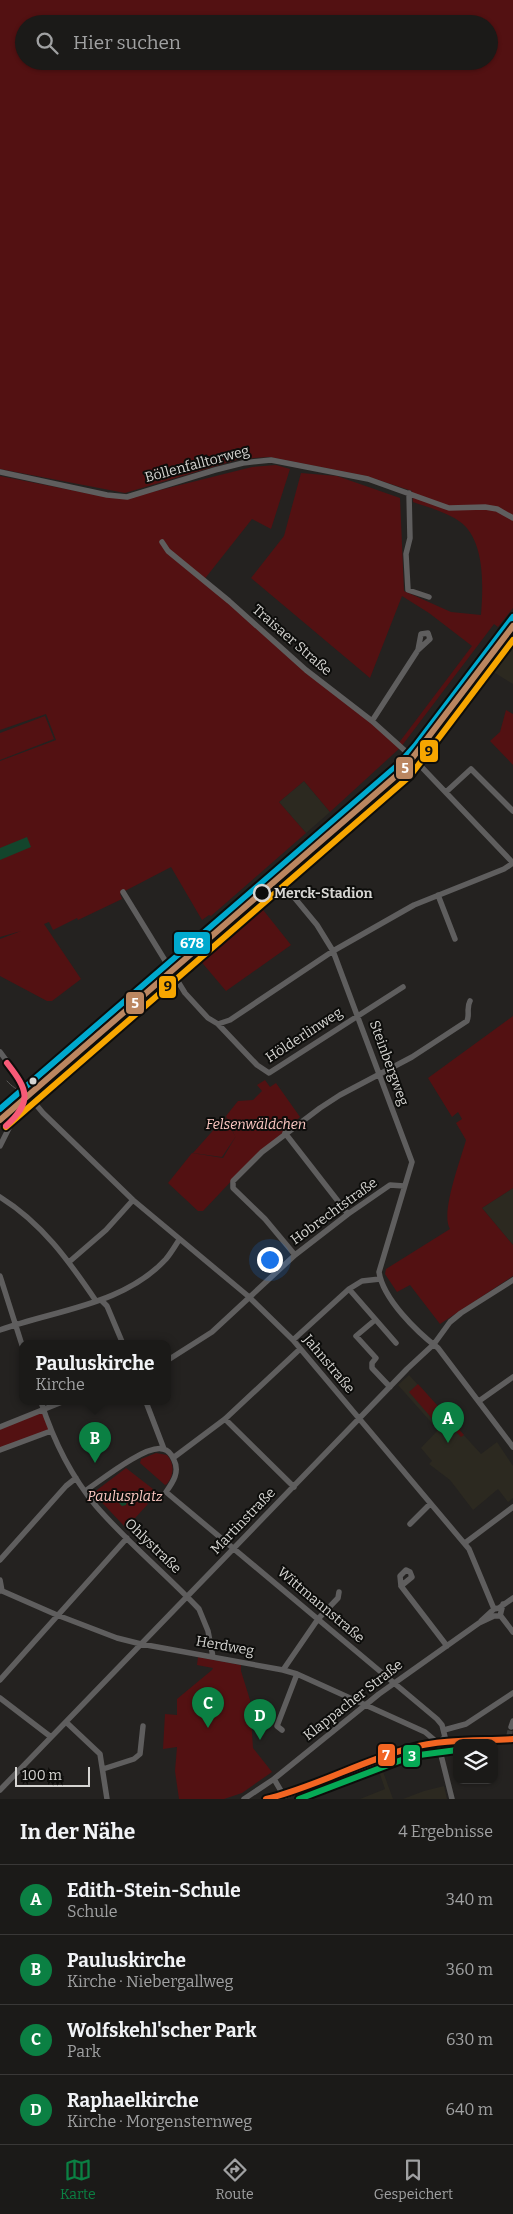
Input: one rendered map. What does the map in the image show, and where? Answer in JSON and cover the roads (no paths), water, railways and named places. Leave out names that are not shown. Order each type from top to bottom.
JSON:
[{"type":"main road","points":[[0,1109],[408,755],[513,617]]},
{"type":"street","name":"Böllenfalltorweg","points":[[0,472],[107,495],[127,497],[243,463],[271,460],[368,479],[449,508],[485,507],[497,509],[513,518]]},
{"type":"street","points":[[409,493],[410,538],[406,554],[406,582],[408,590],[429,597]]},
{"type":"street","name":"Traisaer Straße","points":[[162,542],[306,670],[372,721],[417,762],[512,862]]},
{"type":"street","points":[[372,721],[418,650]]},
{"type":"street","points":[[248,912],[417,762]]},
{"type":"street","points":[[446,792],[471,769],[513,811]]},
{"type":"street","points":[[218,1024],[230,1020],[333,951],[414,905],[504,869],[512,862],[513,853]]},
{"type":"street","name":"Steinbergweg","points":[[274,873],[317,924],[333,951],[412,1162],[379,1272],[380,1279]]},
{"type":"street","name":"Hölderlinweg","points":[[123,892],[196,1007],[218,1024],[257,1066],[269,1073],[358,1014],[403,987]]},
{"type":"street","points":[[438,895],[455,938]]},
{"type":"street","points":[[32,1099],[199,953]]},
{"type":"street","points":[[295,1255],[265,1219],[233,1186],[234,1181],[253,1161],[285,1133],[340,1095],[412,1057],[467,1020],[470,1002]]},
{"type":"street","name":"Jahnstraße","points":[[0,1052],[20,1079],[23,1089],[43,1112],[133,1200],[248,1296],[293,1340],[469,1549],[497,1611],[513,1632]]},
{"type":"street","points":[[0,1146],[17,1112]]},
{"type":"street","points":[[285,1133],[348,1214]]},
{"type":"street","name":"Hobrechtstraße","points":[[171,1358],[212,1332],[233,1314],[248,1296],[295,1255],[348,1214],[390,1186],[404,1186]]},
{"type":"street","points":[[0,1197],[41,1230],[99,1300],[107,1306],[121,1340]]},
{"type":"street","points":[[69,1262],[106,1230],[133,1200]]},
{"type":"street","points":[[0,1330],[99,1300],[148,1274],[166,1259],[180,1240]]},
{"type":"street","points":[[0,1276],[21,1340]]},
{"type":"street","points":[[293,1340],[348,1289],[362,1282],[380,1279],[388,1296],[427,1339],[434,1344],[513,1447]]},
{"type":"street","name":"Martinstraße","points":[[1,1788],[434,1344],[450,1322],[513,1280]]},
{"type":"street","points":[[348,1289],[396,1343]]},
{"type":"street","points":[[375,1320],[356,1336],[376,1358],[372,1363],[372,1368],[390,1387]]},
{"type":"street","points":[[147,1405],[164,1449],[173,1458],[225,1419],[300,1349]]},
{"type":"street","points":[[479,1401],[513,1377]]},
{"type":"street","name":"Ohlystraße","points":[[42,1405],[51,1431],[76,1478],[95,1505],[202,1614],[208,1630],[213,1657]]},
{"type":"street","points":[[0,1427],[54,1405]]},
{"type":"street","points":[[225,1419],[294,1487]]},
{"type":"street","points":[[0,1450],[51,1431]]},
{"type":"street","points":[[85,1491],[139,1455],[157,1449],[164,1449]]},
{"type":"street","name":"Wittmannstraße","points":[[173,1458],[176,1466],[176,1476],[166,1492],[437,1719],[444,1730]]},
{"type":"street","points":[[0,1560],[62,1490],[76,1478]]},
{"type":"street","points":[[410,1524],[430,1504]]},
{"type":"street","points":[[465,1544],[513,1507]]},
{"type":"street","points":[[0,1680],[126,1538]]},
{"type":"street","points":[[0,1580],[1,1591]]},
{"type":"street","points":[[401,1586],[447,1646]]},
{"type":"street","name":"Herdweg","points":[[1,1591],[57,1615],[110,1635],[141,1644],[297,1674],[425,1732],[438,1744]]},
{"type":"street","points":[[283,1670],[318,1620],[338,1598],[339,1592]]},
{"type":"street","name":"Klappacher Straße","points":[[244,1799],[274,1779],[394,1683],[513,1598]]},
{"type":"street","points":[[282,1730],[277,1726],[297,1674]]},
{"type":"street","points":[[438,1744],[445,1737],[444,1730],[466,1724],[513,1693]]},
{"type":"street","points":[[0,1698],[51,1737]]},
{"type":"street","points":[[66,1722],[100,1754],[107,1799]]},
{"type":"street","points":[[103,1769],[134,1759],[140,1754],[143,1726]]},
{"type":"street","points":[[274,1779],[279,1798],[410,1749],[453,1743]]},
{"type":"street","points":[[438,1744],[452,1799]]},
{"type":"tunnel","points":[[509,1736],[511,1727]]},
{"type":"tram line","points":[[7,1081],[14,1088],[22,1091],[30,1091],[39,1086]]},
{"type":"place","name":"Merck-Stadion","points":[[262,893]]},
{"type":"place","name":"Edith-Stein-Schule","points":[[448,1443]]},
{"type":"place","name":"Pauluskirche","points":[[95,1463]]},
{"type":"place","name":"Wolfskehl'scher Park","points":[[208,1728]]},
{"type":"place","name":"Raphaelkirche","points":[[260,1740]]},
{"type":"park label","name":"Felsenwäldchen","points":[[256,1124]]},
{"type":"park label","name":"Paulusplatz","points":[[125,1496]]}]
